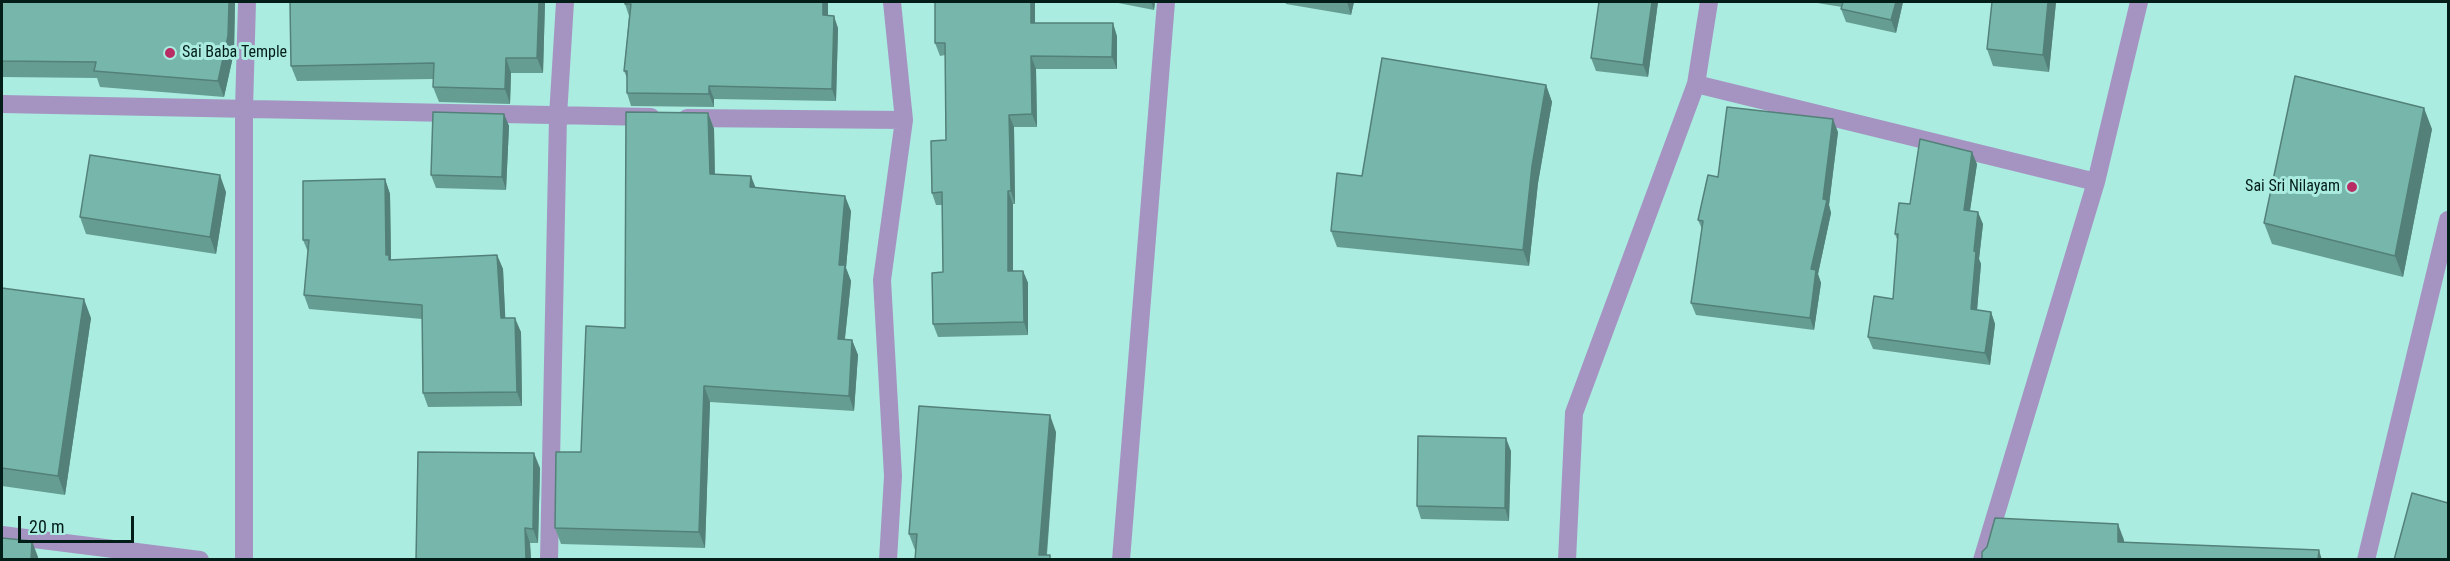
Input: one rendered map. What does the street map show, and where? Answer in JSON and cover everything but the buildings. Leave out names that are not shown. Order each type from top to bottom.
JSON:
[{"type":"street","points":[[244,560],[244,110],[247,2]]},
{"type":"street","points":[[549,560],[558,116],[565,2]]},
{"type":"street","points":[[888,560],[893,476],[882,280],[904,120],[892,2]]},
{"type":"street","points":[[1121,560],[1166,2]]},
{"type":"street","points":[[1567,560],[1574,413],[1696,84],[1709,2]]},
{"type":"street","points":[[1983,560],[2096,182],[2139,2]]},
{"type":"street","points":[[1696,84],[2096,182]]},
{"type":"street","points":[[2,104],[558,116],[904,120]]},
{"type":"street","points":[[2366,560],[2448,220]]},
{"type":"street","points":[[2,535],[200,560]]},
{"type":"place","name":"Sai Baba Temple","points":[[170,53]]},
{"type":"place","name":"Sai Sri Nilayam","points":[[2352,187]]}]
